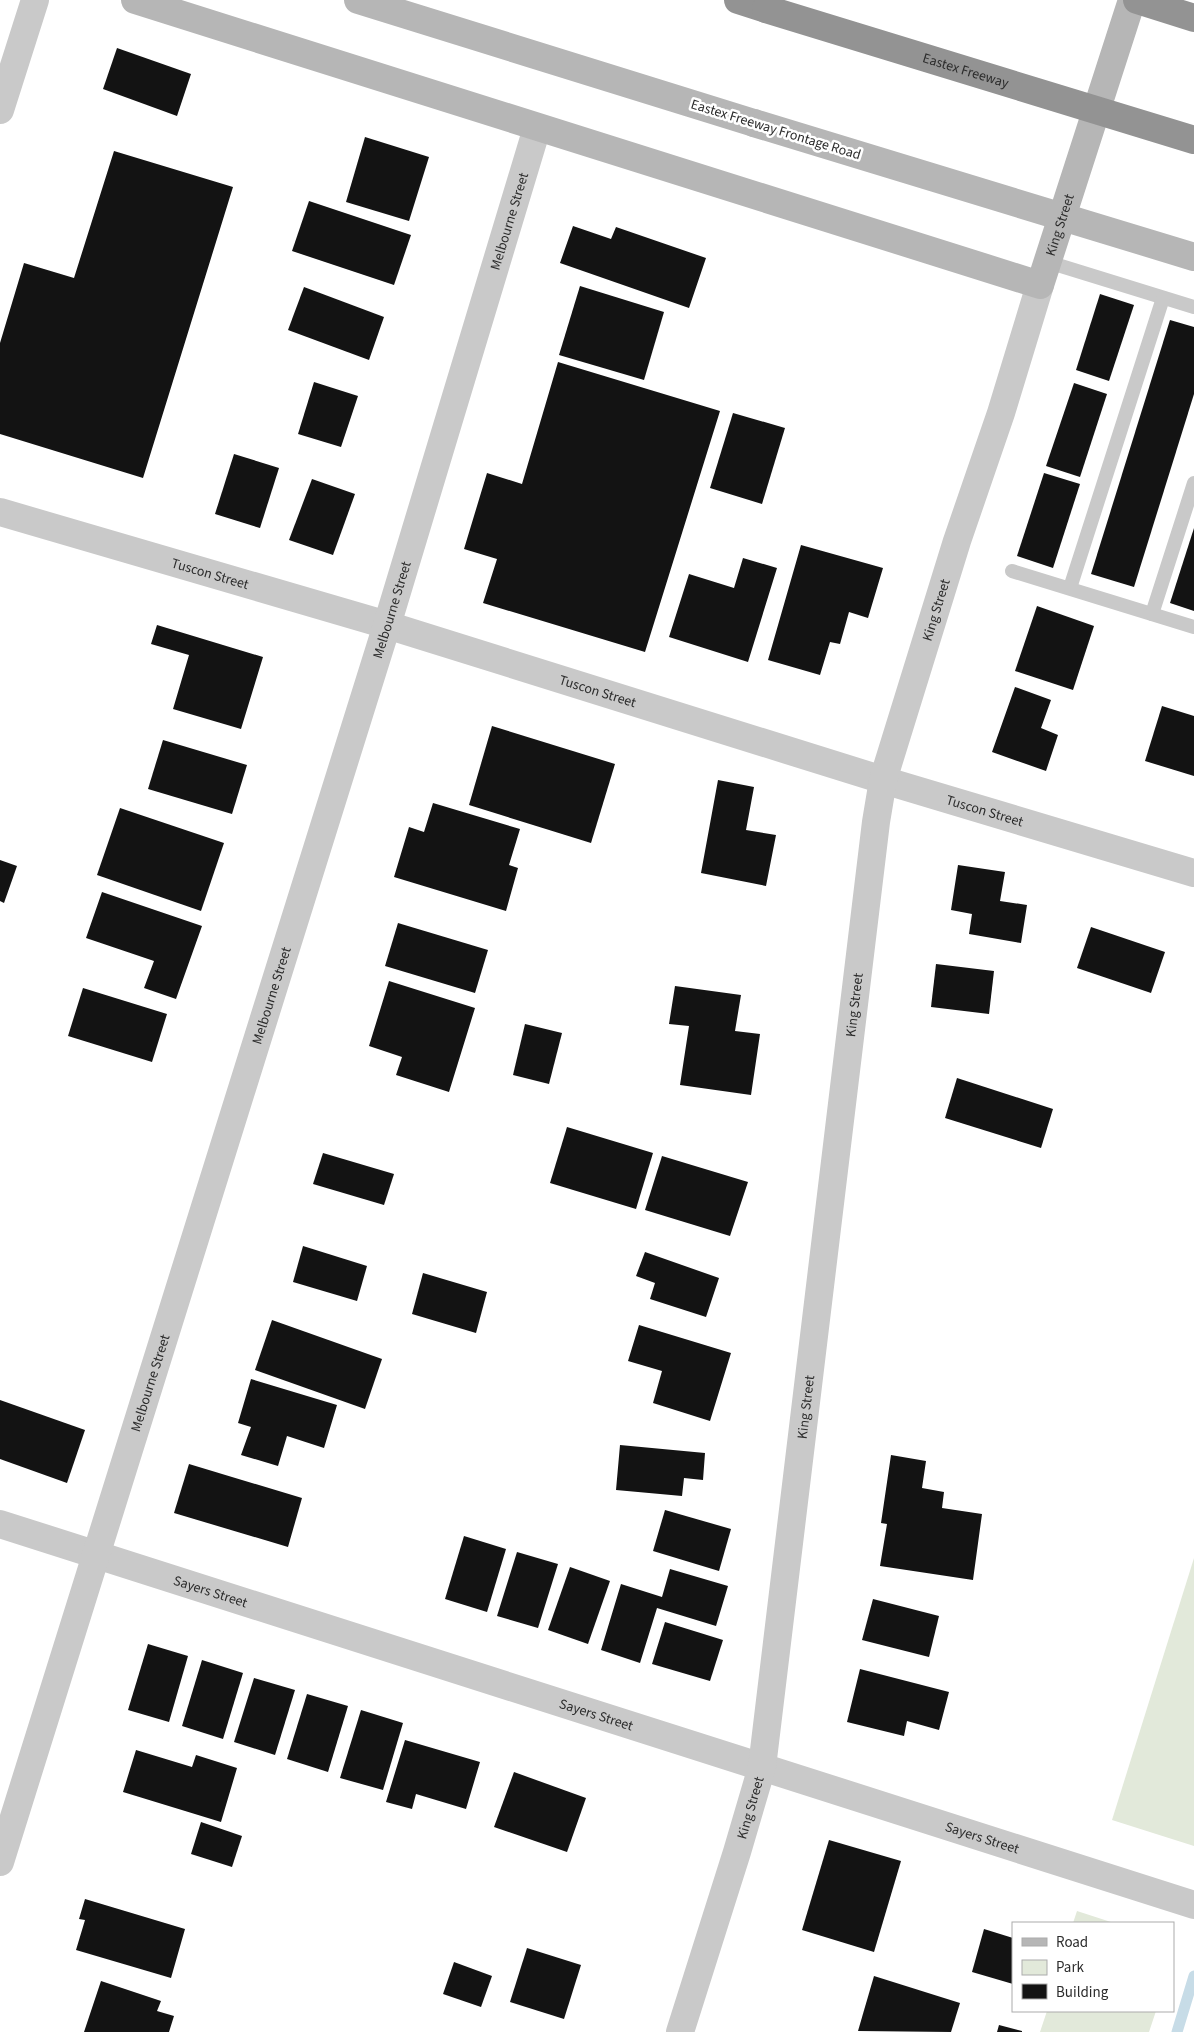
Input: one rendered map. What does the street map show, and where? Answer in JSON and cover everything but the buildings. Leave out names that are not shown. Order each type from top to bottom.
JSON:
[{"type":"highway","name":"Eastex Freeway","points":[[738,0],[1194,140]]},
{"type":"highway","points":[[1137,0],[1194,18]]},
{"type":"main road","points":[[135,0],[537,128],[1044,274]]},
{"type":"main road","name":"Eastex Freeway Frontage Road","points":[[358,0],[1194,257]]},
{"type":"main road","name":"King Street","points":[[1044,274],[1132,0]]},
{"type":"street","points":[[0,110],[35,0]]},
{"type":"street","name":"Melbourne Street","points":[[0,1862],[387,625],[537,128]]},
{"type":"street","name":"King Street","points":[[680,2032],[762,1767],[875,832],[883,780],[956,541],[1001,413],[1044,274]]},
{"type":"street","name":"Tuscon Street","points":[[0,512],[387,625],[883,780],[1194,873]]},
{"type":"street","name":"Sayers Street","points":[[0,1524],[1194,1904]]},
{"type":"lane","points":[[1044,274],[1163,298],[1194,308]]},
{"type":"lane","points":[[1070,588],[1163,298]]},
{"type":"lane","points":[[1152,614],[1194,483]]},
{"type":"lane","points":[[1012,571],[1194,627]]},
{"type":"green space","points":[[1194,1558],[1194,1846],[1112,1820]]},
{"type":"green space","points":[[1077,1911],[1111,1922],[1073,1922]]},
{"type":"green space","points":[[1047,2012],[1156,2012],[1149,2032],[1040,2032]]},
{"type":"waterway","points":[[1177,2032],[1194,1976]]}]
